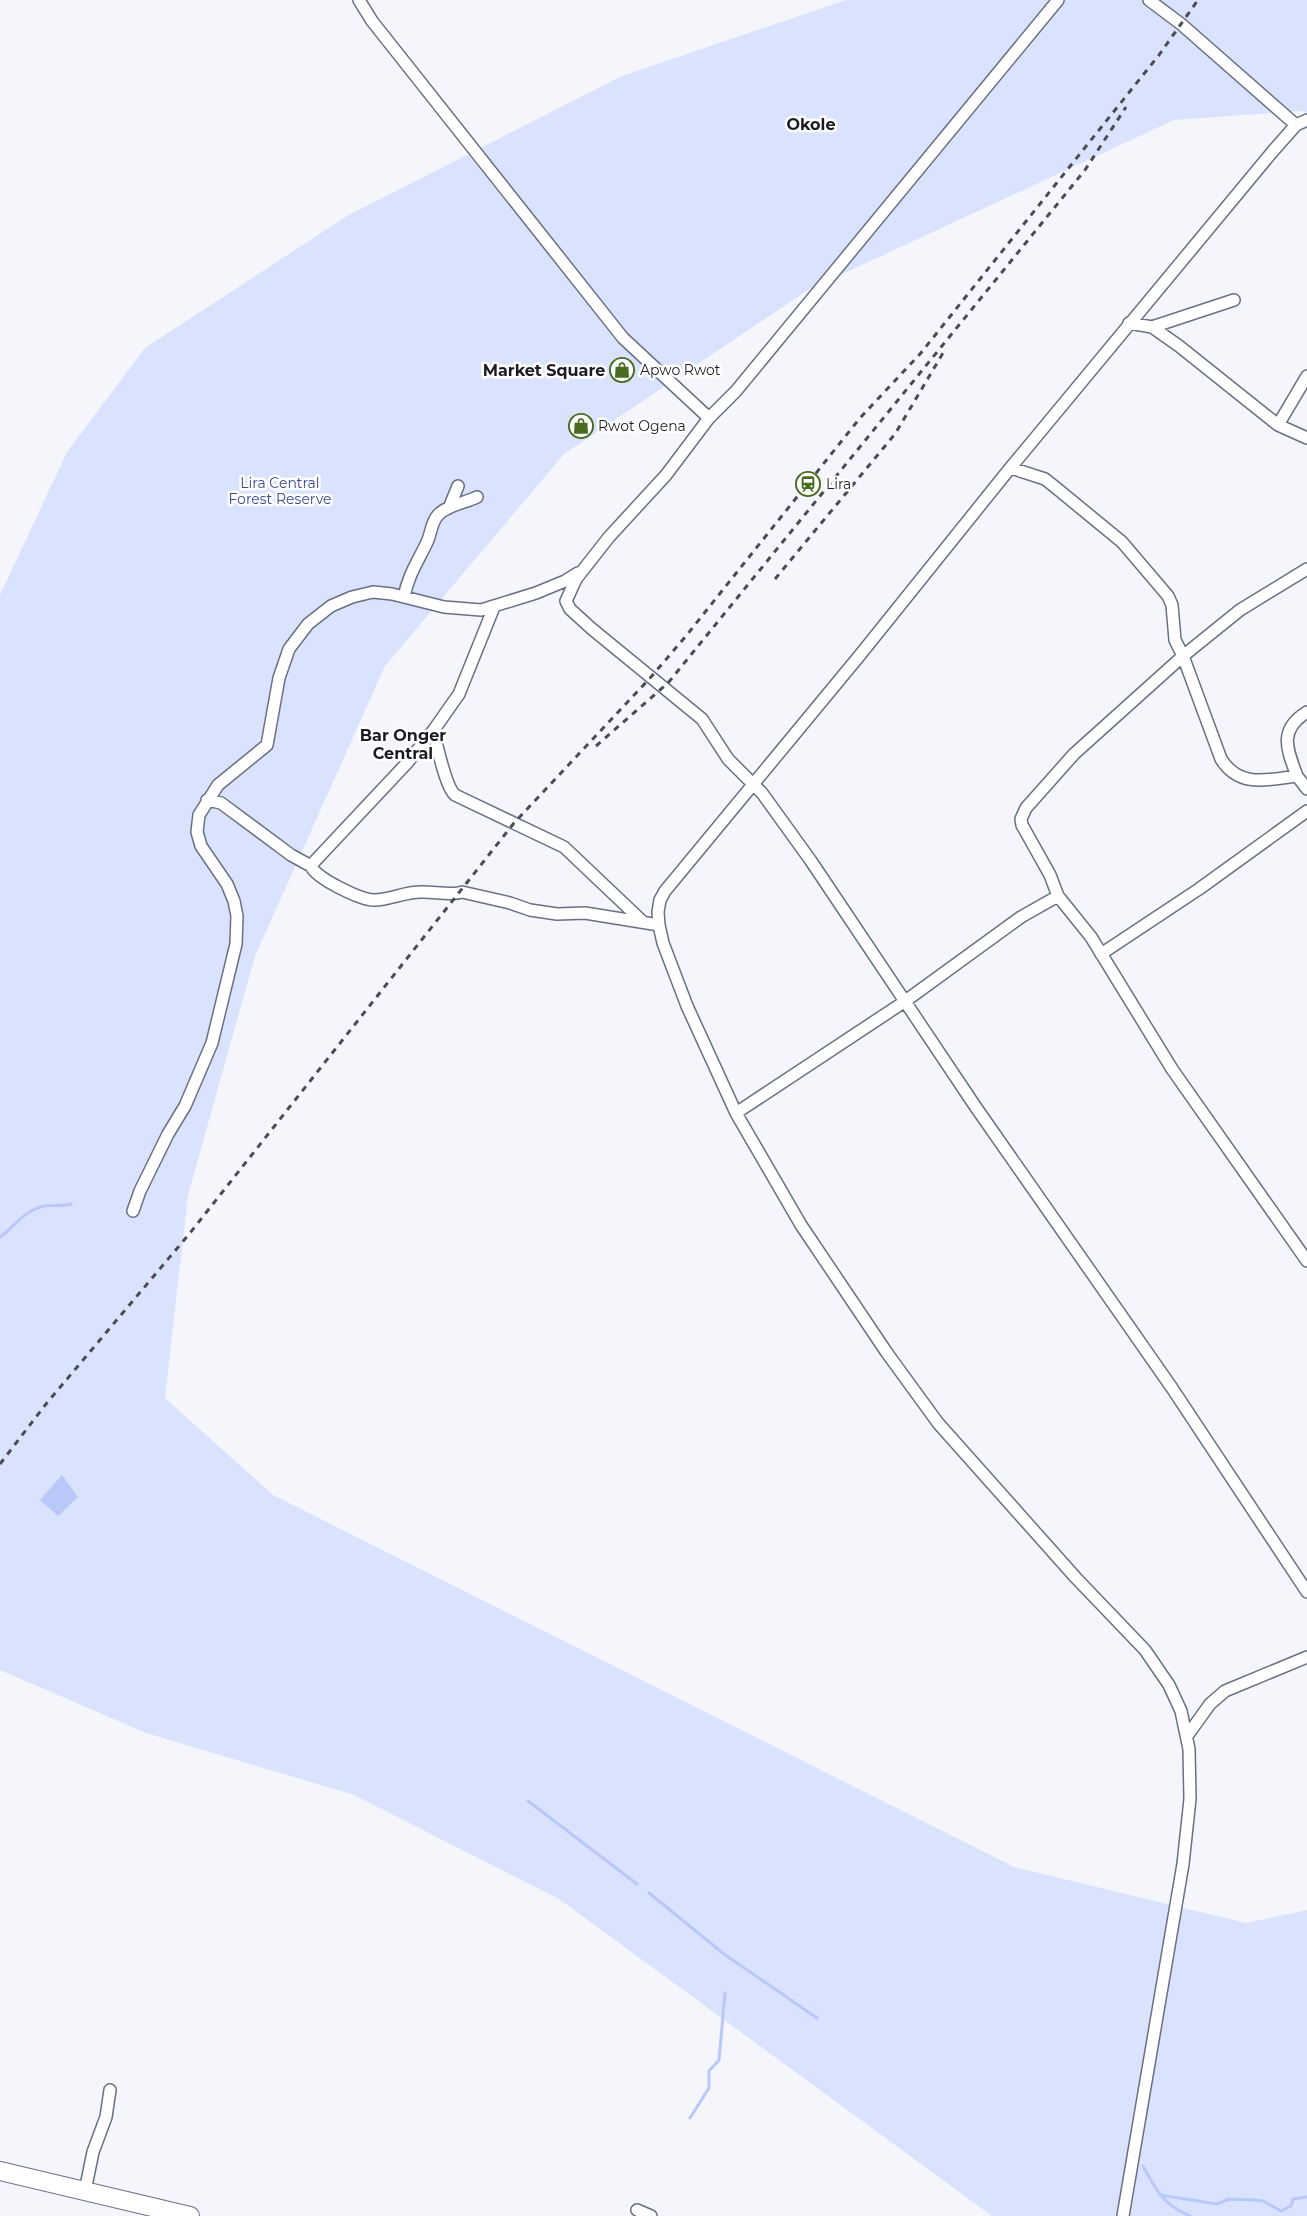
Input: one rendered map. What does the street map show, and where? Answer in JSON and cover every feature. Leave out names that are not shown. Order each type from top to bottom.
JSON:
[{"type":"main road","points":[[0,2171],[190,2216]]},
{"type":"street","points":[[359,0],[384,37],[623,338],[710,418]]},
{"type":"street","points":[[1058,0],[736,391],[710,418],[666,475],[609,537],[584,569],[570,590],[566,601],[570,609],[702,719],[728,759],[762,793],[811,861],[904,1002],[1177,1396],[1307,1592]]},
{"type":"street","points":[[1150,0],[1181,24],[1296,126]]},
{"type":"street","points":[[1123,2216],[1183,1864],[1190,1799],[1189,1749],[1176,1698],[1144,1650],[980,1472],[922,1401],[801,1225],[736,1113],[684,998],[663,943],[658,912],[660,900],[665,890],[799,730],[1130,323],[1296,126],[1307,120]]},
{"type":"street","points":[[1152,328],[1234,300]]},
{"type":"street","points":[[1130,323],[1152,328],[1179,346],[1278,425],[1307,438]]},
{"type":"street","points":[[1278,425],[1307,376]]},
{"type":"street","points":[[1011,468],[1045,479],[1122,542],[1168,596],[1172,605],[1175,640],[1183,656],[1221,759],[1227,768],[1238,776],[1253,781],[1297,776]]},
{"type":"street","points":[[449,508],[458,486]]},
{"type":"street","points":[[404,597],[407,582],[438,515],[449,508],[466,503],[477,497]]},
{"type":"street","points":[[133,1211],[140,1191],[168,1134],[185,1106],[212,1043],[236,944],[237,916],[234,901],[227,884],[201,846],[197,832],[199,815],[218,785],[267,745],[279,678],[289,649],[308,624],[331,606],[363,594],[383,592],[444,608],[481,610],[565,581],[584,569]]},
{"type":"street","points":[[1307,569],[1240,610],[1183,656],[1074,754],[1026,808],[1021,819],[1022,825],[1050,875],[1058,896],[1091,937],[1172,1070],[1307,1261]]},
{"type":"street","points":[[311,866],[407,764],[433,731],[459,694],[494,607]]},
{"type":"street","points":[[1307,712],[1300,717],[1287,735],[1286,745],[1297,776],[1307,789]]},
{"type":"street","points":[[433,731],[450,791],[564,847],[642,921]]},
{"type":"street","points":[[218,785],[221,803]]},
{"type":"street","points":[[207,800],[221,803],[291,855],[311,866],[313,871],[325,880],[371,900],[384,900],[416,892],[454,894],[462,892],[510,903],[530,910],[557,914],[585,913],[659,925]]},
{"type":"street","points":[[1100,954],[1199,890],[1307,810]]},
{"type":"street","points":[[736,1113],[904,1002],[1021,918],[1058,896]]},
{"type":"street","points":[[1187,1736],[1210,1704],[1225,1691],[1307,1657]]},
{"type":"street","points":[[86,2190],[93,2152],[106,2117],[110,2090]]},
{"type":"street","points":[[637,2210],[651,2216]]},
{"type":"green space","name":"Lira Central Forest Reserve","points":[[846,0],[1307,0],[1307,113],[1301,111],[1174,120],[808,290],[564,454],[385,666],[255,956],[188,1195],[165,1398],[273,1495],[1014,1867],[1246,1923],[1307,1910],[1307,2216],[992,2216],[559,1899],[354,1795],[146,1733],[0,1670],[0,595],[67,452],[145,348],[347,216],[622,76]]},
{"type":"water","points":[[62,1475],[78,1497],[58,1516],[40,1500]]},
{"type":"waterway","points":[[0,1237],[23,1216],[40,1207],[71,1204]]},
{"type":"waterway","points":[[528,1801],[637,1884]]},
{"type":"waterway","points":[[649,1893],[724,1954],[817,2018]]},
{"type":"waterway","points":[[690,2118],[709,2088],[709,2071],[719,2060],[725,1993]]},
{"type":"waterway","points":[[1143,2166],[1152,2183],[1167,2202],[1190,2216]]},
{"type":"waterway","points":[[1160,2195],[1217,2204],[1229,2199],[1263,2201],[1281,2211],[1291,2206],[1293,2199],[1307,2197]]},
{"type":"railway","points":[[0,1464],[46,1404],[190,1233],[514,823],[651,677],[860,418],[920,354],[1159,55],[1198,0]]},
{"type":"railway","points":[[596,746],[668,683],[1085,170],[1126,107]]},
{"type":"railway","points":[[775,579],[895,434],[943,353]]},
{"type":"place","name":"Apwo Rwot","points":[[622,370]]},
{"type":"place","name":"Rwot Ogena","points":[[581,426]]},
{"type":"place","name":"Lira","points":[[808,484]]},
{"type":"district","name":"Okole","points":[[811,124]]},
{"type":"district","name":"Market Square","points":[[544,370]]},
{"type":"district","name":"Bar Onger Central","points":[[403,744]]}]
